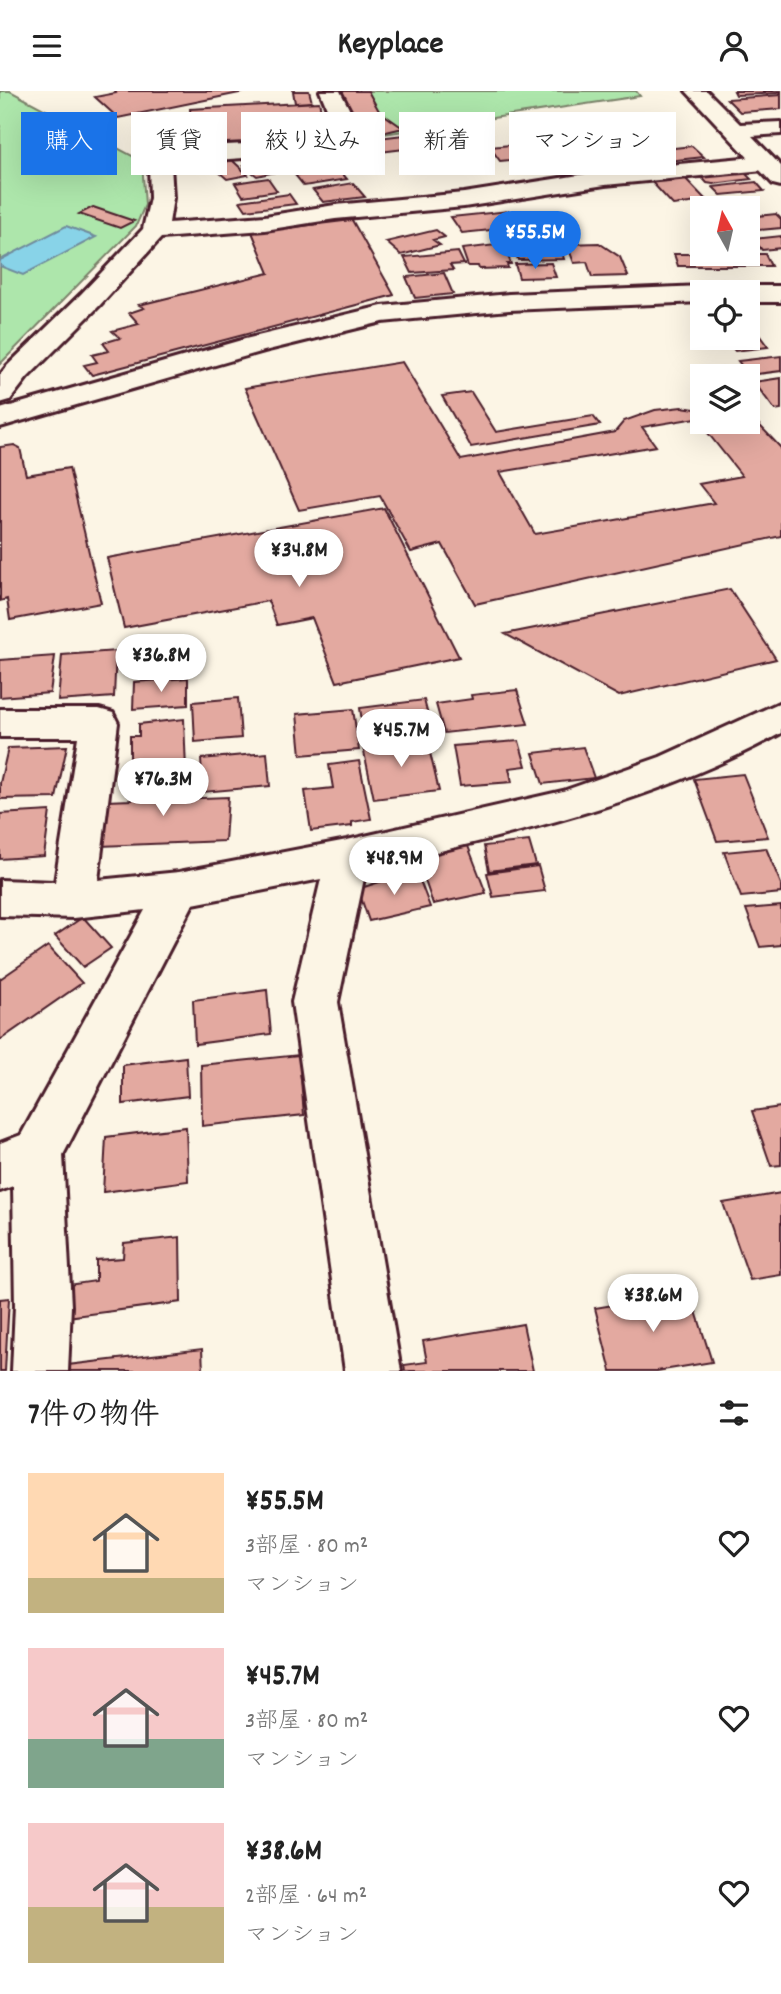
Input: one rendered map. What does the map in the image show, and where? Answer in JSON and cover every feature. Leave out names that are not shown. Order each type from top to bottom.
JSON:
[{"type":"street","points":[[0,394],[17,372],[90,300],[154,231],[159,217],[161,195],[160,163],[169,157],[340,145],[350,140],[346,124],[330,91]]},
{"type":"street","points":[[696,91],[773,171]]},
{"type":"street","points":[[734,131],[781,128]]},
{"type":"street","points":[[154,231],[265,223],[334,212],[464,200],[605,178],[773,171]]},
{"type":"street","points":[[0,418],[255,345],[382,314],[509,302],[690,294]]},
{"type":"street","points":[[0,898],[74,900],[179,889],[347,857],[567,805],[674,767],[780,717]]},
{"type":"street","points":[[0,723],[99,723],[74,900]]},
{"type":"street","points":[[347,857],[315,1002],[373,1371]]},
{"type":"street","points":[[40,1371],[43,1306],[19,1160],[179,889]]},
{"type":"green space","points":[[0,91],[10,91],[50,112],[21,112],[21,175],[117,175],[117,148],[131,155],[131,175],[143,175],[145,205],[136,226],[0,364]]},
{"type":"green space","points":[[334,91],[636,91],[640,96],[532,112],[509,112],[509,115],[495,118],[495,112],[399,112],[399,132],[385,134],[385,112],[347,112]]},
{"type":"water","points":[[66,226],[96,237],[23,275],[0,266],[0,260]]},
{"type":"building","points":[[115,91],[249,91],[147,112],[131,112],[131,115],[118,118],[117,112],[111,112],[95,97],[116,93]]},
{"type":"building","points":[[293,91],[309,91],[312,102],[295,103]]},
{"type":"building","points":[[341,91],[368,91],[380,112],[352,112]]},
{"type":"building","points":[[734,91],[781,91],[781,93],[736,95]]},
{"type":"building","points":[[781,95],[781,109],[740,112],[727,99]]},
{"type":"building","points":[[319,102],[321,112],[241,112],[241,144],[227,144],[227,112],[190,112],[190,109]]},
{"type":"building","points":[[385,115],[399,125],[399,129],[385,132]]},
{"type":"building","points":[[399,135],[399,150],[385,151],[385,137]]},
{"type":"building","points":[[509,145],[509,160],[500,161],[495,154],[495,146]]},
{"type":"building","points":[[692,146],[704,157],[676,160],[676,148]]},
{"type":"building","points":[[232,160],[241,168],[241,175],[248,175],[227,179],[222,175],[227,175],[227,161]]},
{"type":"building","points":[[741,169],[751,179],[713,184],[707,183],[698,173]]},
{"type":"building","points":[[295,175],[344,175],[347,179],[304,186]]},
{"type":"building","points":[[682,175],[702,196],[690,196],[690,203],[673,205],[649,179]]},
{"type":"building","points":[[268,178],[277,191],[243,196],[235,183]]},
{"type":"building","points":[[756,182],[764,191],[721,195],[713,187]]},
{"type":"building","points":[[353,183],[365,197],[323,202],[313,190]]},
{"type":"building","points":[[289,194],[296,204],[246,210],[240,201]]},
{"type":"building","points":[[93,207],[134,221],[120,228],[79,214]]},
{"type":"building","points":[[509,211],[520,227],[462,233],[451,217]]},
{"type":"building","points":[[776,214],[781,219],[781,228],[760,230],[760,216]]},
{"type":"building","points":[[352,220],[394,295],[92,375],[84,365],[97,362],[92,355],[109,351],[103,343],[120,338],[112,331],[139,324],[129,313],[144,308],[139,305],[269,273],[252,232]]},
{"type":"building","points":[[436,230],[445,237],[433,240],[440,245],[401,255],[386,242]]},
{"type":"building","points":[[534,235],[539,242],[515,244],[511,238]]},
{"type":"building","points":[[781,236],[781,248],[762,250],[760,238]]},
{"type":"building","points":[[599,243],[620,257],[628,276],[592,277],[587,262],[574,263],[567,244]]},
{"type":"building","points":[[504,244],[511,264],[507,264],[508,268],[479,269],[478,266],[468,266],[462,249]]},
{"type":"building","points":[[560,246],[564,259],[518,260],[514,247]]},
{"type":"building","points":[[458,252],[464,264],[450,265],[453,270],[412,273],[404,257]]},
{"type":"building","points":[[674,254],[690,254],[690,266],[678,266]]},
{"type":"building","points":[[760,254],[765,254],[771,266],[760,266]]},
{"type":"building","points":[[551,263],[556,277],[519,278],[515,264]]},
{"type":"building","points":[[444,273],[453,294],[415,298],[406,277]]},
{"type":"building","points":[[760,336],[768,347],[760,348]]},
{"type":"building","points":[[781,356],[781,371],[760,374],[760,364],[740,364],[738,361]]},
{"type":"building","points":[[402,362],[461,460],[615,432],[624,421],[655,410],[690,408],[690,419],[642,427],[656,446],[500,472],[535,534],[714,503],[699,484],[742,476],[709,434],[760,434],[760,426],[781,448],[781,536],[475,604],[442,544],[411,552],[380,496],[299,510],[245,388]]},
{"type":"building","points":[[781,378],[781,409],[775,410],[760,390],[760,381]]},
{"type":"building","points":[[471,392],[496,432],[593,416],[600,425],[471,447],[442,396]]},
{"type":"building","points":[[14,445],[20,448],[26,475],[69,468],[101,603],[10,620],[7,599],[0,601],[0,447]]},
{"type":"building","points":[[384,508],[459,657],[337,682],[312,618],[277,625],[268,601],[124,628],[107,558]]},
{"type":"building","points":[[730,589],[776,659],[619,696],[505,634]]},
{"type":"building","points":[[116,651],[114,697],[58,701],[62,655]]},
{"type":"building","points":[[55,656],[50,693],[0,697],[0,660]]},
{"type":"building","points":[[188,678],[188,705],[133,709],[134,682]]},
{"type":"building","points":[[517,690],[528,724],[444,733],[436,704],[472,699],[471,695]]},
{"type":"building","points":[[238,698],[241,738],[195,742],[193,702]]},
{"type":"building","points":[[424,700],[430,723],[415,724],[419,738],[380,743],[375,719],[362,721],[360,708]]},
{"type":"building","points":[[353,709],[359,750],[301,755],[297,714]]},
{"type":"building","points":[[184,719],[186,770],[130,776],[130,736],[139,736],[139,724]]},
{"type":"building","points":[[427,740],[439,791],[374,799],[363,747]]},
{"type":"building","points":[[519,741],[526,766],[509,768],[512,782],[460,786],[453,746]]},
{"type":"building","points":[[67,746],[56,798],[0,799],[0,783],[8,748]]},
{"type":"building","points":[[583,747],[594,778],[543,784],[533,753]]},
{"type":"building","points":[[267,753],[270,786],[203,792],[201,759]]},
{"type":"building","points":[[359,761],[371,819],[352,822],[352,826],[311,831],[305,791],[333,788],[329,765]]},
{"type":"building","points":[[743,774],[768,837],[717,841],[694,779]]},
{"type":"building","points":[[177,784],[176,799],[228,797],[225,841],[100,846],[106,801],[132,800],[134,785]]},
{"type":"building","points":[[50,811],[44,856],[0,859],[0,814]]},
{"type":"building","points":[[529,841],[536,865],[489,871],[484,846]]},
{"type":"building","points":[[468,846],[486,893],[433,904],[417,857]]},
{"type":"building","points":[[766,848],[781,884],[781,893],[741,897],[724,852]]},
{"type":"building","points":[[538,866],[545,891],[493,897],[487,873]]},
{"type":"building","points":[[416,870],[430,907],[369,921],[358,889]]},
{"type":"building","points":[[781,906],[781,945],[760,947],[746,909]]},
{"type":"building","points":[[83,917],[111,948],[83,967],[55,936]]},
{"type":"building","points":[[48,946],[82,983],[0,1040],[0,979]]},
{"type":"building","points":[[267,990],[271,1034],[195,1044],[193,1000]]},
{"type":"building","points":[[299,1055],[304,1115],[202,1126],[201,1065]]},
{"type":"building","points":[[186,1057],[188,1096],[123,1104],[123,1065]]},
{"type":"building","points":[[781,1107],[781,1165],[771,1166],[752,1111]]},
{"type":"building","points":[[186,1127],[188,1181],[103,1192],[106,1137]]},
{"type":"building","points":[[781,1193],[781,1275],[750,1280],[723,1203]]},
{"type":"building","points":[[180,1237],[181,1302],[67,1317],[68,1285],[96,1281],[96,1260],[123,1258],[124,1243]]},
{"type":"building","points":[[690,1292],[712,1362],[657,1371],[611,1371],[595,1308]]},
{"type":"building","points":[[9,1298],[5,1371],[0,1371],[0,1299]]},
{"type":"building","points":[[523,1324],[533,1371],[405,1371],[404,1365],[427,1362],[423,1341]]},
{"type":"building","points":[[202,1349],[203,1371],[68,1371],[68,1365]]}]
